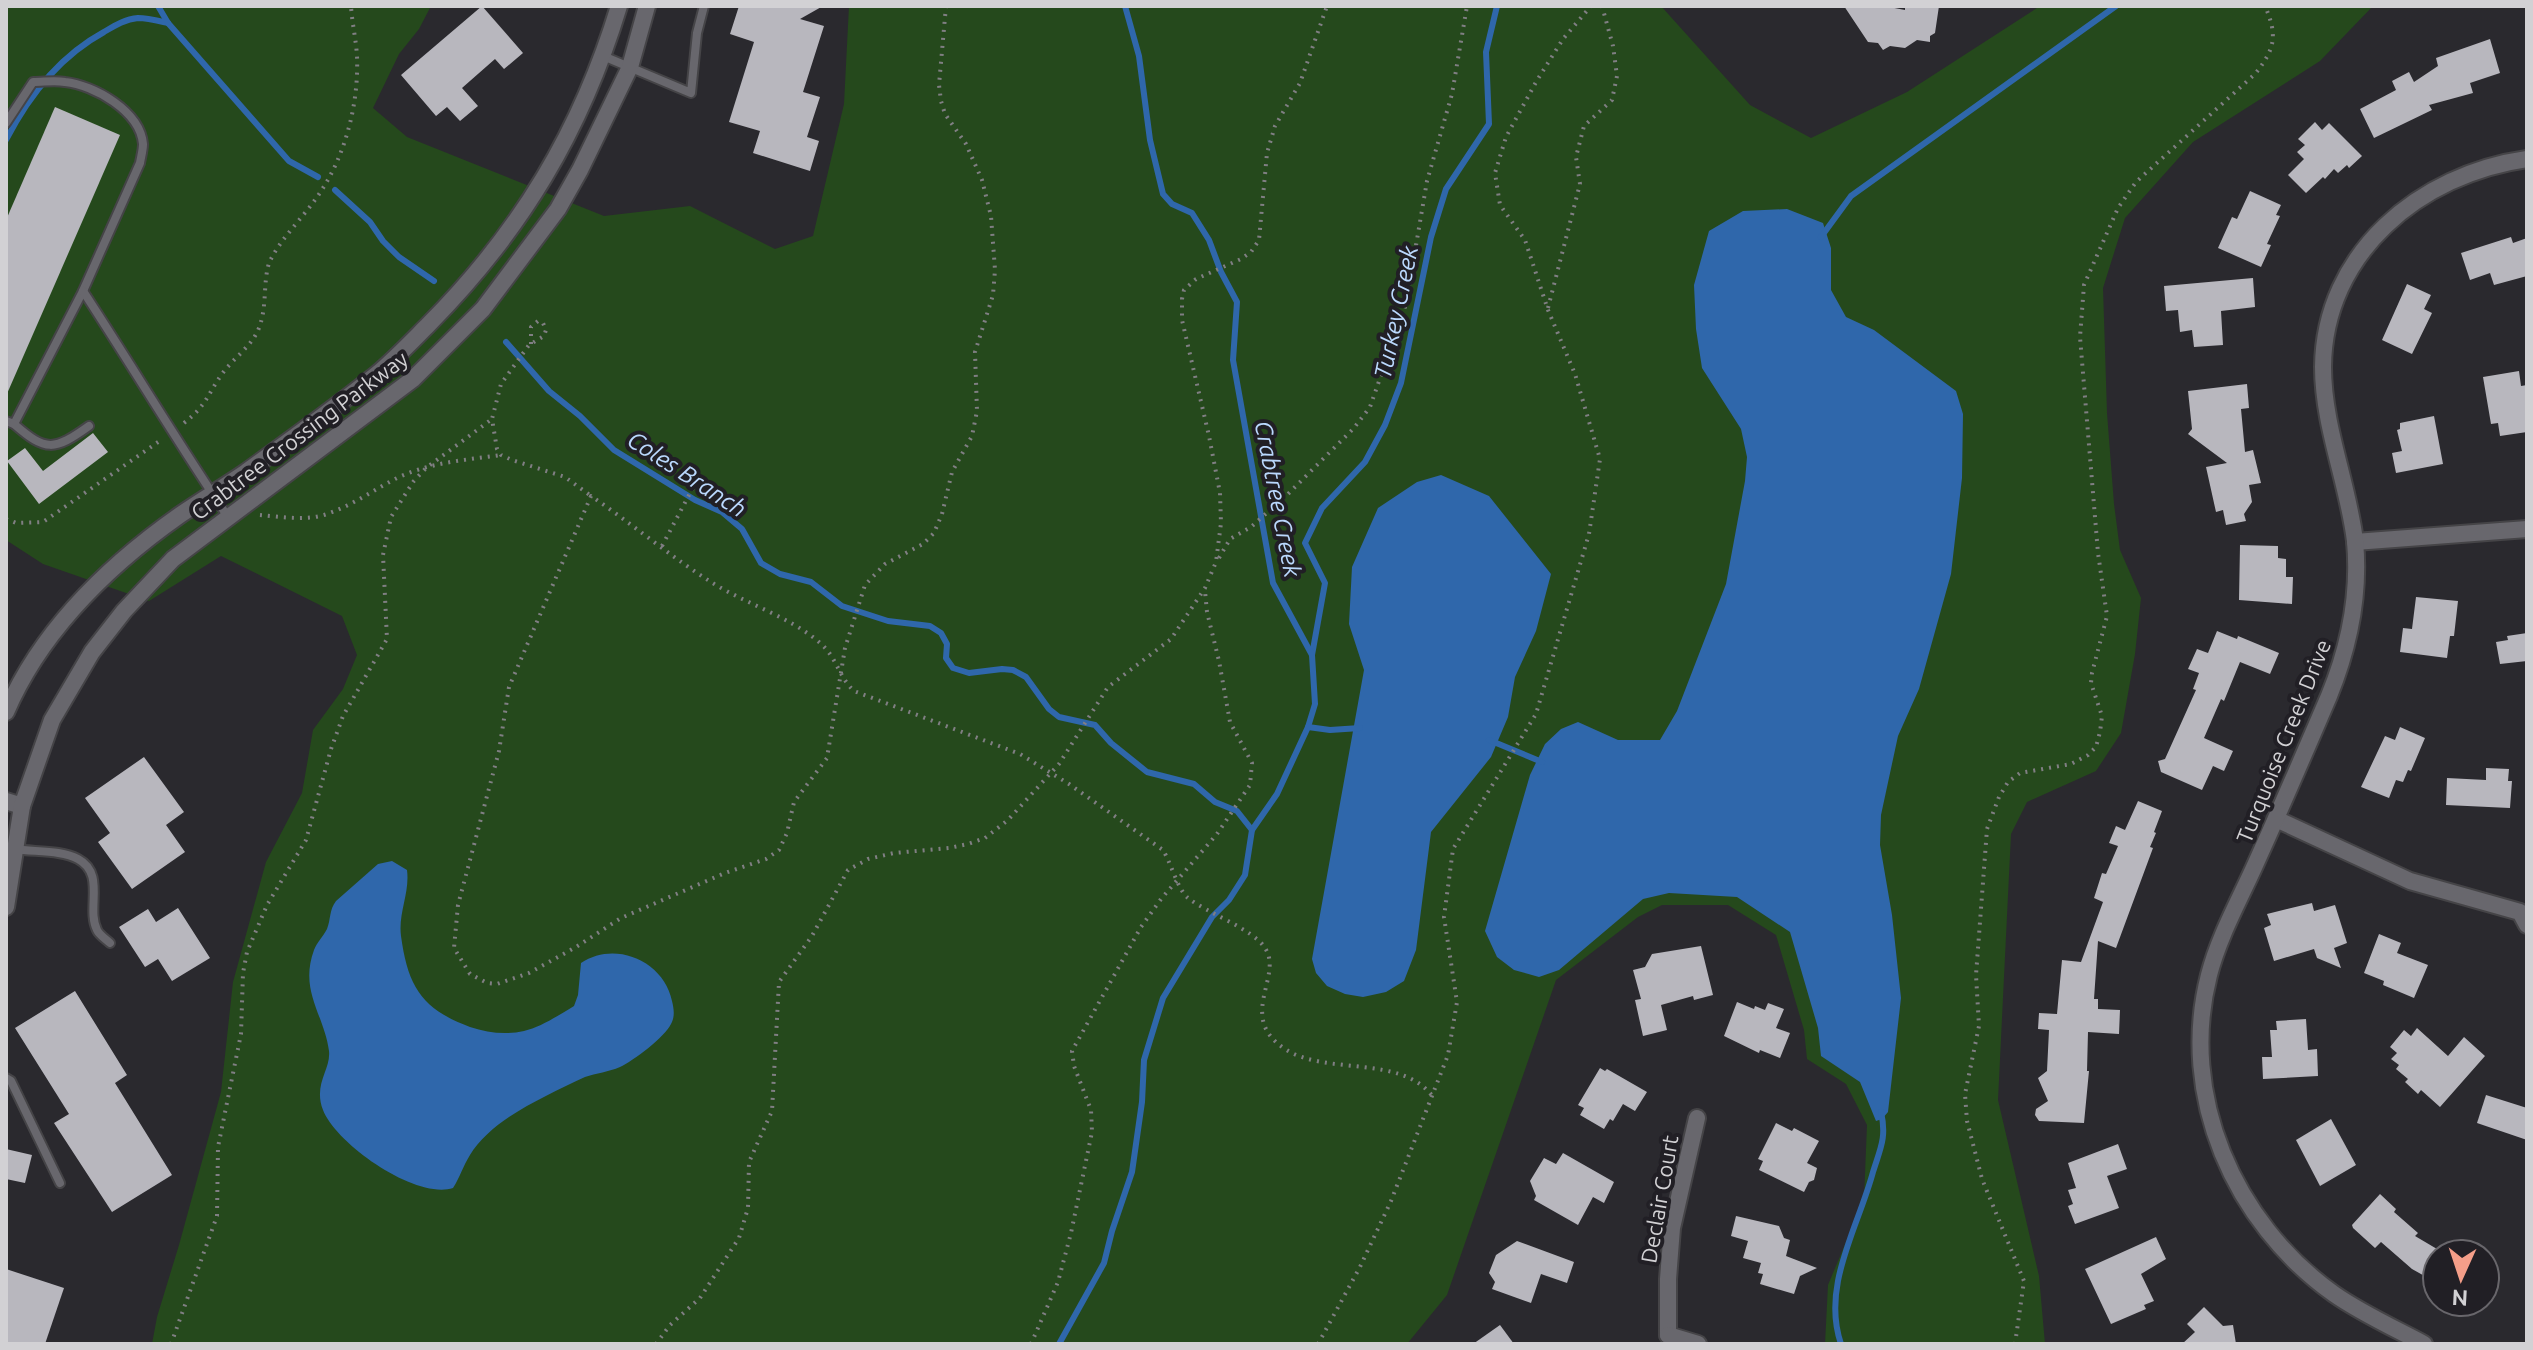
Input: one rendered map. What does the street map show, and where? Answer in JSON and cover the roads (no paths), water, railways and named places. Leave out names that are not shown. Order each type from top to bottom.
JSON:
[{"type":"street","name":"Crabtree Crossing Parkway","points":[[6,712],[38,654],[106,575],[212,493],[378,373],[463,287],[504,239],[555,162],[603,56],[619,6]]},
{"type":"street","name":"Crabtree Crossing Parkway","points":[[6,907],[15,849],[14,803],[52,720],[92,652],[173,559],[413,379],[483,309],[558,209],[630,67],[647,6]]},
{"type":"street","name":"Turquoise Creek Drive","points":[[2424,1344],[2335,1295],[2287,1254],[2242,1196],[2219,1149],[2202,1070],[2200,1038],[2203,1001],[2215,953],[2344,658],[2354,596],[2355,542],[2329,414],[2323,367],[2328,327],[2340,290],[2365,247],[2405,207],[2464,176],[2493,165],[2527,159]]},
{"type":"street","points":[[2355,542],[2527,529]]},
{"type":"street","points":[[2276,819],[2410,881],[2520,912],[2527,925]]},
{"type":"street","name":"Declair Court","points":[[1663,1340],[1672,1228],[1697,1118]]},
{"type":"street","points":[[1663,1340],[1698,1344]]},
{"type":"lane","points":[[603,56],[691,93],[697,33],[704,6]]},
{"type":"lane","points":[[6,123],[33,82],[64,81],[91,88],[125,112],[139,130],[143,145],[140,163],[83,291],[10,422],[36,443],[52,446],[71,439],[89,426]]},
{"type":"lane","points":[[83,291],[228,517]]},
{"type":"lane","points":[[15,849],[65,855],[80,860],[92,875],[97,931],[110,943]]},
{"type":"lane","points":[[6,1078],[11,1081],[60,1183]]},
{"type":"water","points":[[1787,209],[1823,223],[1831,248],[1831,290],[1846,317],[1874,330],[1956,391],[1963,414],[1962,478],[1951,574],[1919,689],[1898,736],[1881,815],[1880,845],[1901,998],[1888,1112],[1876,1121],[1860,1082],[1821,1056],[1818,1028],[1790,932],[1737,897],[1669,893],[1643,899],[1559,970],[1539,977],[1514,970],[1497,957],[1485,931],[1530,775],[1545,744],[1561,729],[1578,722],[1618,740],[1660,740],[1677,711],[1726,584],[1747,457],[1741,429],[1702,368],[1694,285],[1709,231],[1743,211]]},
{"type":"water","points":[[1441,475],[1489,496],[1551,574],[1536,631],[1515,677],[1508,717],[1491,757],[1431,832],[1416,950],[1404,981],[1386,992],[1363,997],[1345,994],[1327,986],[1316,973],[1312,959],[1364,670],[1349,624],[1352,567],[1378,508],[1417,482]]},
{"type":"water","points":[[392,861],[407,870],[401,936],[413,982],[429,1004],[454,1020],[497,1033],[537,1027],[574,1006],[581,963],[594,956],[608,954],[623,954],[649,965],[667,987],[673,1004],[673,1019],[668,1029],[633,1060],[556,1091],[518,1111],[493,1129],[473,1150],[453,1188],[419,1186],[379,1166],[360,1153],[331,1124],[320,1101],[329,1051],[309,978],[314,950],[327,929],[336,901],[378,864]]},
{"type":"waterway","name":"Coles Branch","points":[[158,6],[168,23],[289,161],[318,177]]},
{"type":"waterway","name":"Crabtree Creek","points":[[1059,1344],[1104,1263],[1132,1172],[1142,1102],[1144,1060],[1163,998],[1212,917],[1229,900],[1245,875],[1252,830],[1277,794],[1308,727],[1315,704],[1312,655],[1273,583],[1233,360],[1237,302],[1209,240],[1192,213],[1172,204],[1163,194],[1150,140],[1139,56],[1125,6]]},
{"type":"waterway","name":"Turkey Creek","points":[[1312,655],[1325,583],[1305,543],[1322,508],[1365,462],[1385,425],[1401,383],[1431,237],[1446,189],[1489,124],[1486,52],[1497,6]]},
{"type":"waterway","points":[[1821,237],[1851,196],[2116,6]]},
{"type":"waterway","points":[[6,140],[35,93],[59,65],[88,42],[124,21],[146,18],[168,23]]},
{"type":"waterway","name":"Coles Branch","points":[[335,190],[370,222],[399,257],[434,281]]},
{"type":"waterway","name":"Coles Branch","points":[[506,342],[549,391],[614,450],[695,500],[722,512],[742,529],[761,563],[780,574],[811,582],[842,606],[888,621],[930,626],[941,633],[947,644],[946,658],[953,668],[969,673],[1013,670],[1026,677],[1049,709],[1059,717],[1095,725],[1111,743],[1147,772],[1194,784],[1215,802],[1237,811],[1252,830]]},
{"type":"waterway","points":[[1308,727],[1330,730],[1360,728]]},
{"type":"waterway","points":[[1489,740],[1542,762]]},
{"type":"waterway","points":[[1841,1344],[1835,1301],[1838,1279],[1880,1150],[1883,1136],[1881,1112]]}]
